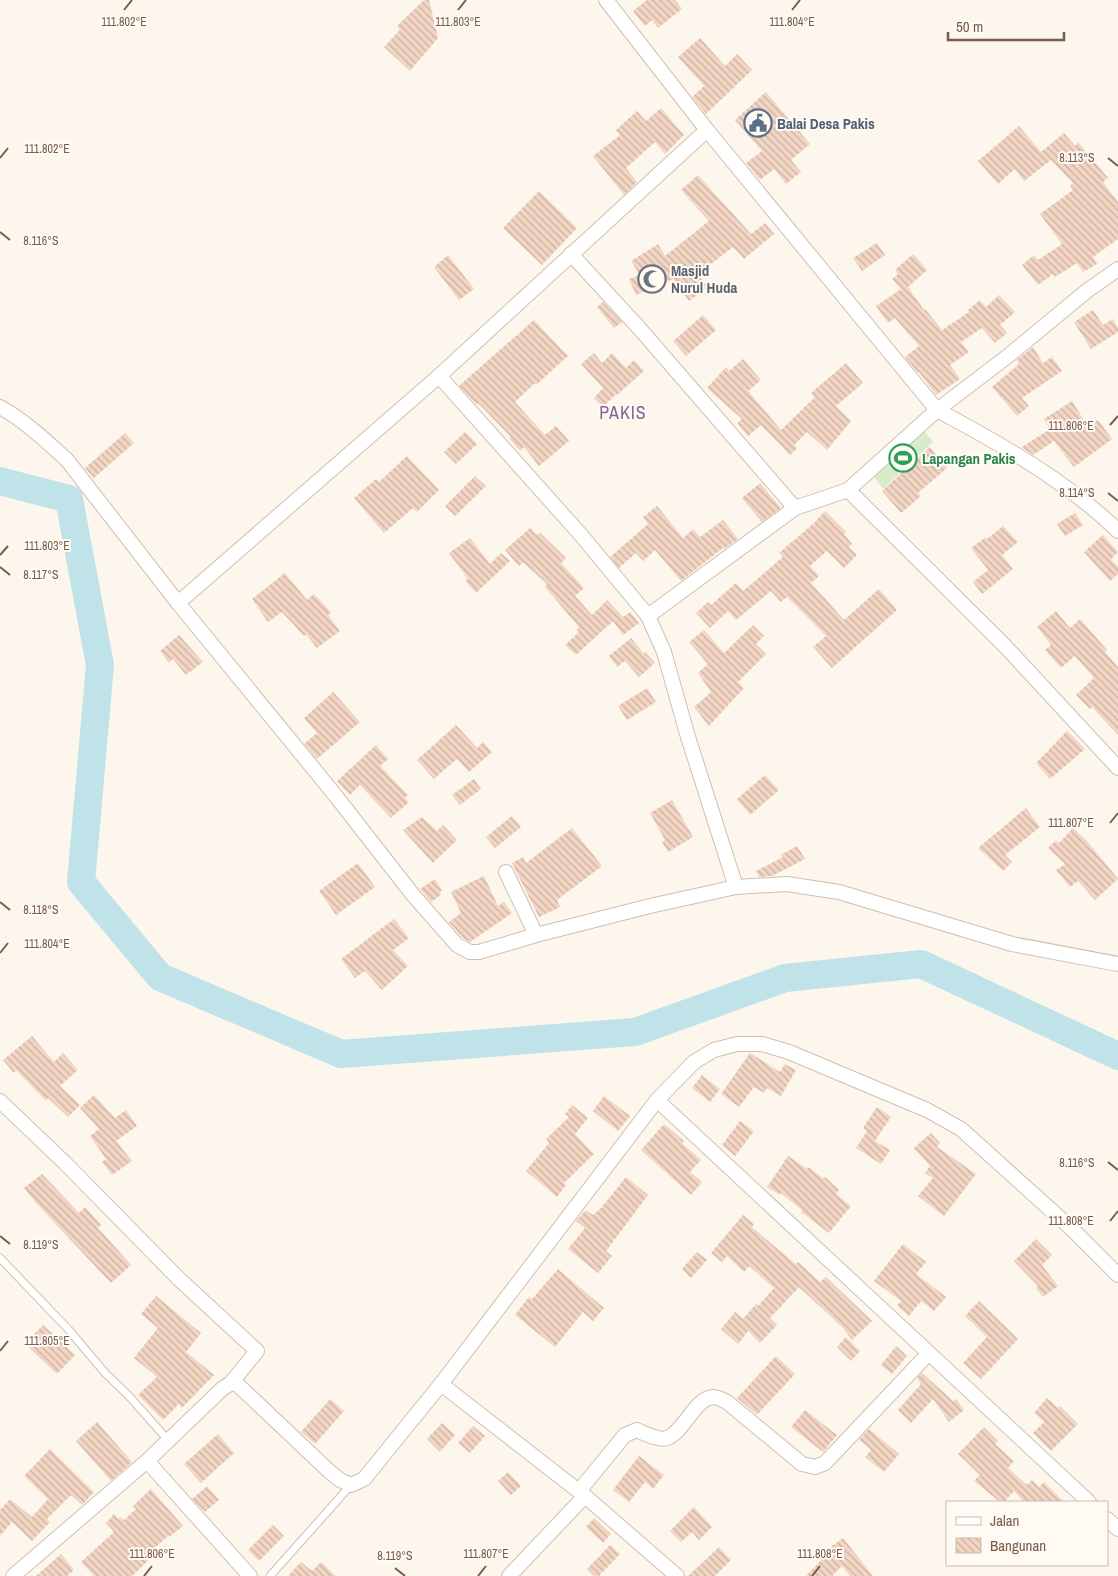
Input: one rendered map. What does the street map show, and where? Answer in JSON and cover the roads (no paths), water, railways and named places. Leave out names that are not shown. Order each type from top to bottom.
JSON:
[{"type":"street","points":[[606,0],[707,130],[937,410],[988,439],[1068,489],[1090,505],[1118,531]]},
{"type":"street","points":[[178,603],[439,376],[707,130]]},
{"type":"street","points":[[572,254],[640,329],[795,508]]},
{"type":"street","points":[[648,616],[795,508],[848,490],[937,410],[1008,356],[1088,290],[1118,269]]},
{"type":"street","points":[[439,376],[581,535],[648,616],[664,652],[688,737],[736,886]]},
{"type":"street","points":[[0,407],[13,414],[46,440],[67,460],[178,603],[335,795],[413,895],[457,945],[470,952],[479,952],[536,935],[736,886],[788,884],[838,892],[1012,944],[1118,964]]},
{"type":"street","points":[[848,490],[1005,646],[1118,768]]},
{"type":"street","points":[[506,872],[536,935]]},
{"type":"street","points":[[231,1383],[238,1385],[340,1480],[351,1485],[364,1479],[441,1384],[657,1100],[694,1062],[714,1050],[737,1044],[762,1044],[789,1052],[927,1110],[961,1129],[1072,1228],[1118,1275]]},
{"type":"street","points":[[657,1100],[1088,1501]]},
{"type":"street","points":[[0,1101],[65,1163],[179,1279],[257,1351],[231,1383],[222,1389],[146,1462],[13,1576]]},
{"type":"street","points":[[508,1576],[582,1494],[626,1434],[636,1430],[660,1438],[666,1438],[677,1431],[703,1401],[710,1397],[717,1397],[727,1402],[802,1464],[815,1467],[824,1463],[929,1352]]},
{"type":"street","points":[[441,1384],[582,1494],[677,1576]]},
{"type":"street","points":[[146,1462],[250,1576]]},
{"type":"street","points":[[1108,1519],[1118,1529]]},
{"type":"lane","points":[[0,1258],[68,1329],[168,1440]]},
{"type":"lane","points":[[270,1576],[351,1485]]},
{"type":"waterway","points":[[0,481],[69,499],[100,665],[81,882],[160,977],[341,1054],[635,1032],[785,978],[921,964],[1118,1056]]},
{"type":"place","name":"Balai Desa Pakis","points":[[758,123]]},
{"type":"place","name":"Masjid Nurul Huda","points":[[652,279]]},
{"type":"place","name":"Lapangan Pakis","points":[[903,458]]},
{"type":"district","name":"PAKIS","points":[[623,412]]}]
